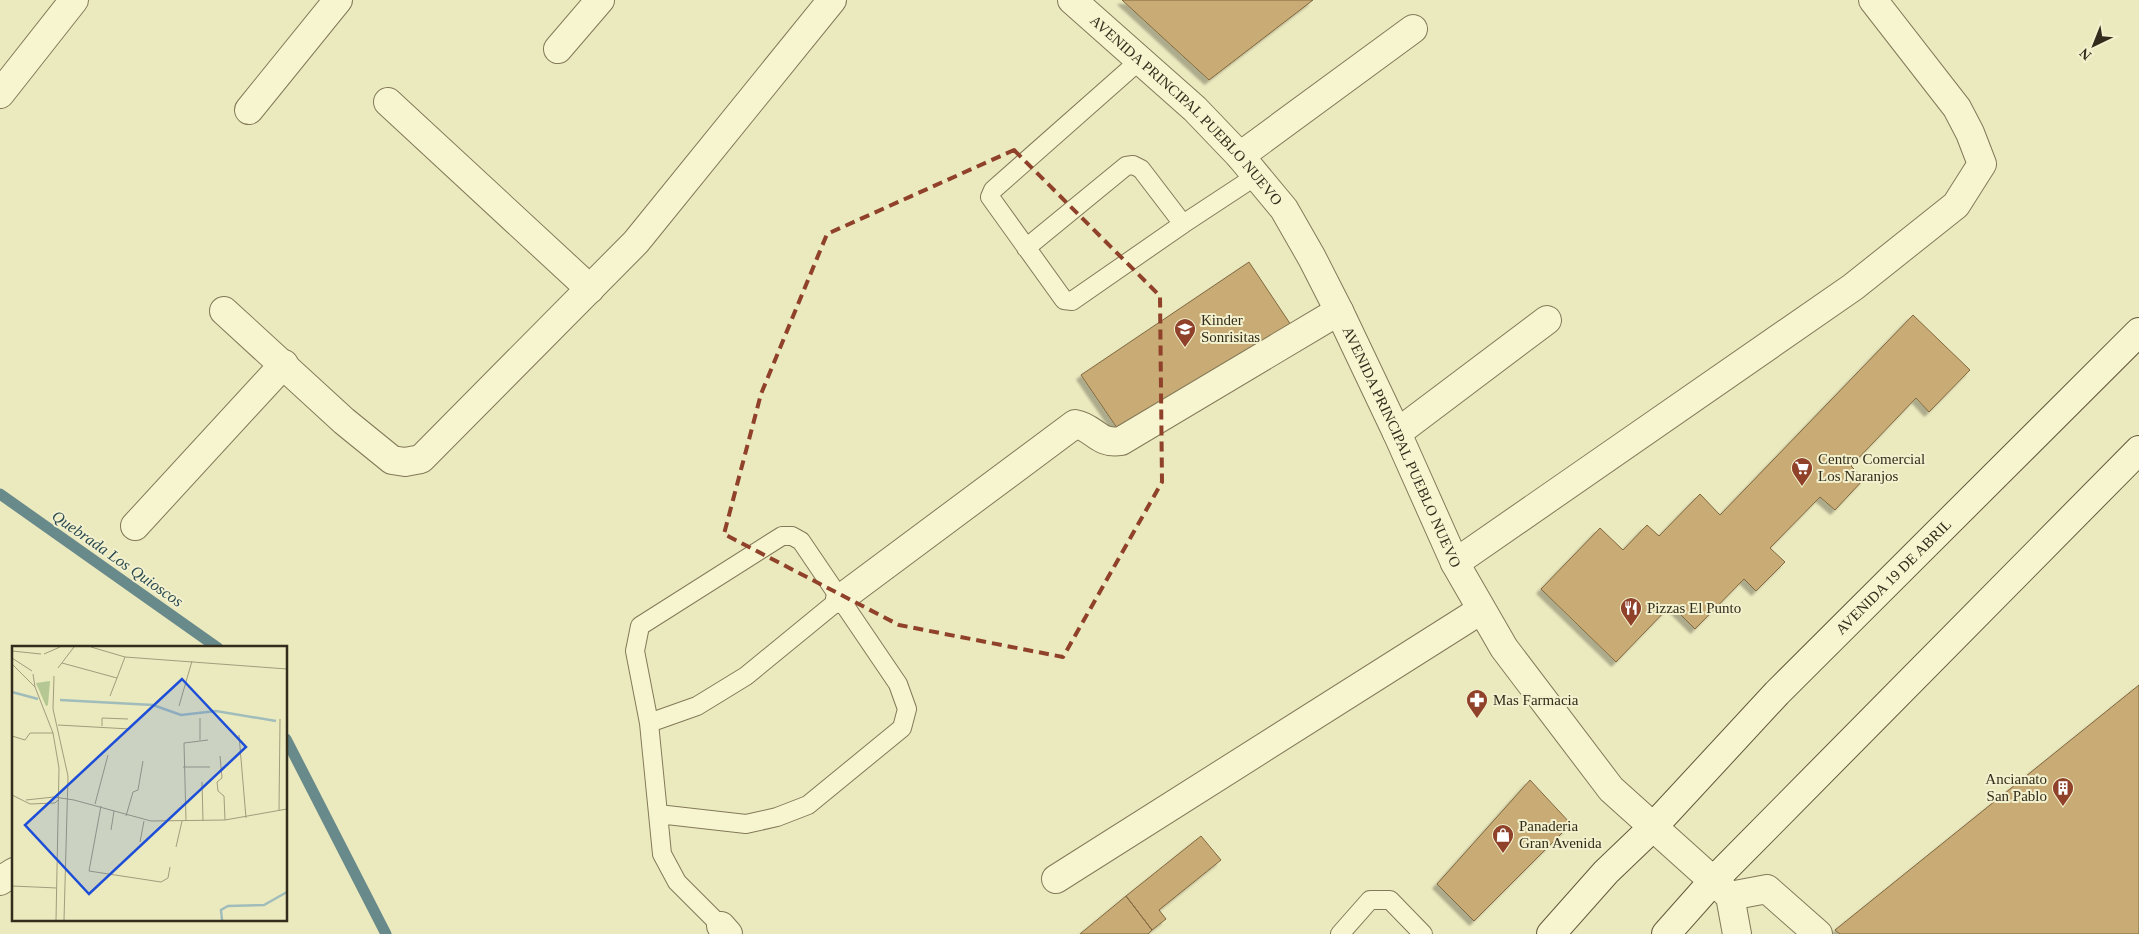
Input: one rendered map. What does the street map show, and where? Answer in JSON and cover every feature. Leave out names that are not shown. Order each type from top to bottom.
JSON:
[{"type":"street","points":[[0,94],[74,0]]},
{"type":"street","points":[[249,110],[338,0]]},
{"type":"street","points":[[558,49],[600,0]]},
{"type":"street","points":[[224,310],[344,422],[392,460],[405,462],[421,458],[636,242],[832,0]]},
{"type":"street","name":"AVENIDA PRINCIPAL PUEBLO NUEVO","points":[[1072,0],[1195,109],[1248,166],[1284,209],[1339,311],[1397,433],[1455,563],[1504,648],[1611,789],[1722,888]]},
{"type":"street","points":[[1455,563],[1853,288],[1956,205],[1982,164],[1970,133],[1956,108],[1873,0]]},
{"type":"street","points":[[1248,166],[1413,29]]},
{"type":"street","points":[[388,102],[590,289]]},
{"type":"street","points":[[840,599],[1075,424],[1081,425],[1105,442],[1120,441],[1339,311]]},
{"type":"street","points":[[1397,433],[1547,320]]},
{"type":"street","name":"AVENIDA 19 DE ABRIL","points":[[1551,934],[1606,872],[1653,827],[1777,693],[2139,332]]},
{"type":"street","points":[[135,526],[284,364]]},
{"type":"street","points":[[1666,934],[1722,888],[2139,450]]},
{"type":"street","points":[[1056,879],[1482,610]]},
{"type":"street","points":[[0,881],[12,873]]},
{"type":"street","points":[[1722,888],[1737,934]]},
{"type":"street","points":[[1722,888],[1767,889],[1818,934]]},
{"type":"lane","points":[[1139,60],[993,190],[990,197],[1064,300],[1072,301],[1183,224],[1248,166]]},
{"type":"lane","points":[[1026,248],[1126,166],[1133,165],[1141,169],[1183,224]]},
{"type":"lane","points":[[658,814],[746,824],[777,817],[808,805],[902,728],[907,709],[898,684],[801,541],[792,536],[782,536],[640,626],[635,651],[649,723],[658,814],[662,854],[677,882],[724,930]]},
{"type":"lane","points":[[649,723],[698,706],[746,676],[840,599]]},
{"type":"lane","points":[[1340,934],[1370,900],[1390,900],[1423,934]]},
{"type":"highlighted area","points":[[1014,150],[1160,296],[1162,482],[1063,657],[899,625],[724,534],[761,394],[827,234]]},
{"type":"building","points":[[1122,0],[1313,0],[1209,80]]},
{"type":"building","points":[[1249,262],[1297,334],[1130,447],[1081,375]]},
{"type":"building","name":"Centro Comercial Los Naranjos","points":[[1913,315],[1970,370],[1929,412],[1916,398],[1851,466],[1864,479],[1835,510],[1820,497],[1770,548],[1785,562],[1756,591],[1744,579],[1695,629],[1671,605],[1616,662],[1541,589],[1600,528],[1623,550],[1647,525],[1659,536],[1700,494],[1720,515]]},
{"type":"building","name":"Ancianato San Pablo","points":[[2139,685],[2139,934],[1840,934],[1835,930]]},
{"type":"building","name":"Panaderia Gran Avenida","points":[[1530,780],[1571,824],[1474,921],[1437,884]]},
{"type":"building","points":[[1201,836],[1221,860],[1159,910],[1166,919],[1152,930],[1126,896]]},
{"type":"building","points":[[1126,896],[1152,930],[1148,934],[1080,934]]},
{"type":"waterway","name":"Quebrada Los Quioscos","points":[[0,494],[215,646]]},
{"type":"waterway","name":"Quebrada Los Quioscos","points":[[288,743],[386,934]]},
{"type":"place","name":"Kinder Sonrisitas","points":[[1185,348]]},
{"type":"place","name":"Centro Comercial Los Naranjos","points":[[1802,487]]},
{"type":"place","name":"Pizzas El Punto","points":[[1631,627]]},
{"type":"place","name":"Mas Farmacia","points":[[1477,719]]},
{"type":"place","name":"Ancianato San Pablo","points":[[2063,807]]},
{"type":"place","name":"Panaderia Gran Avenida","points":[[1503,854]]}]
